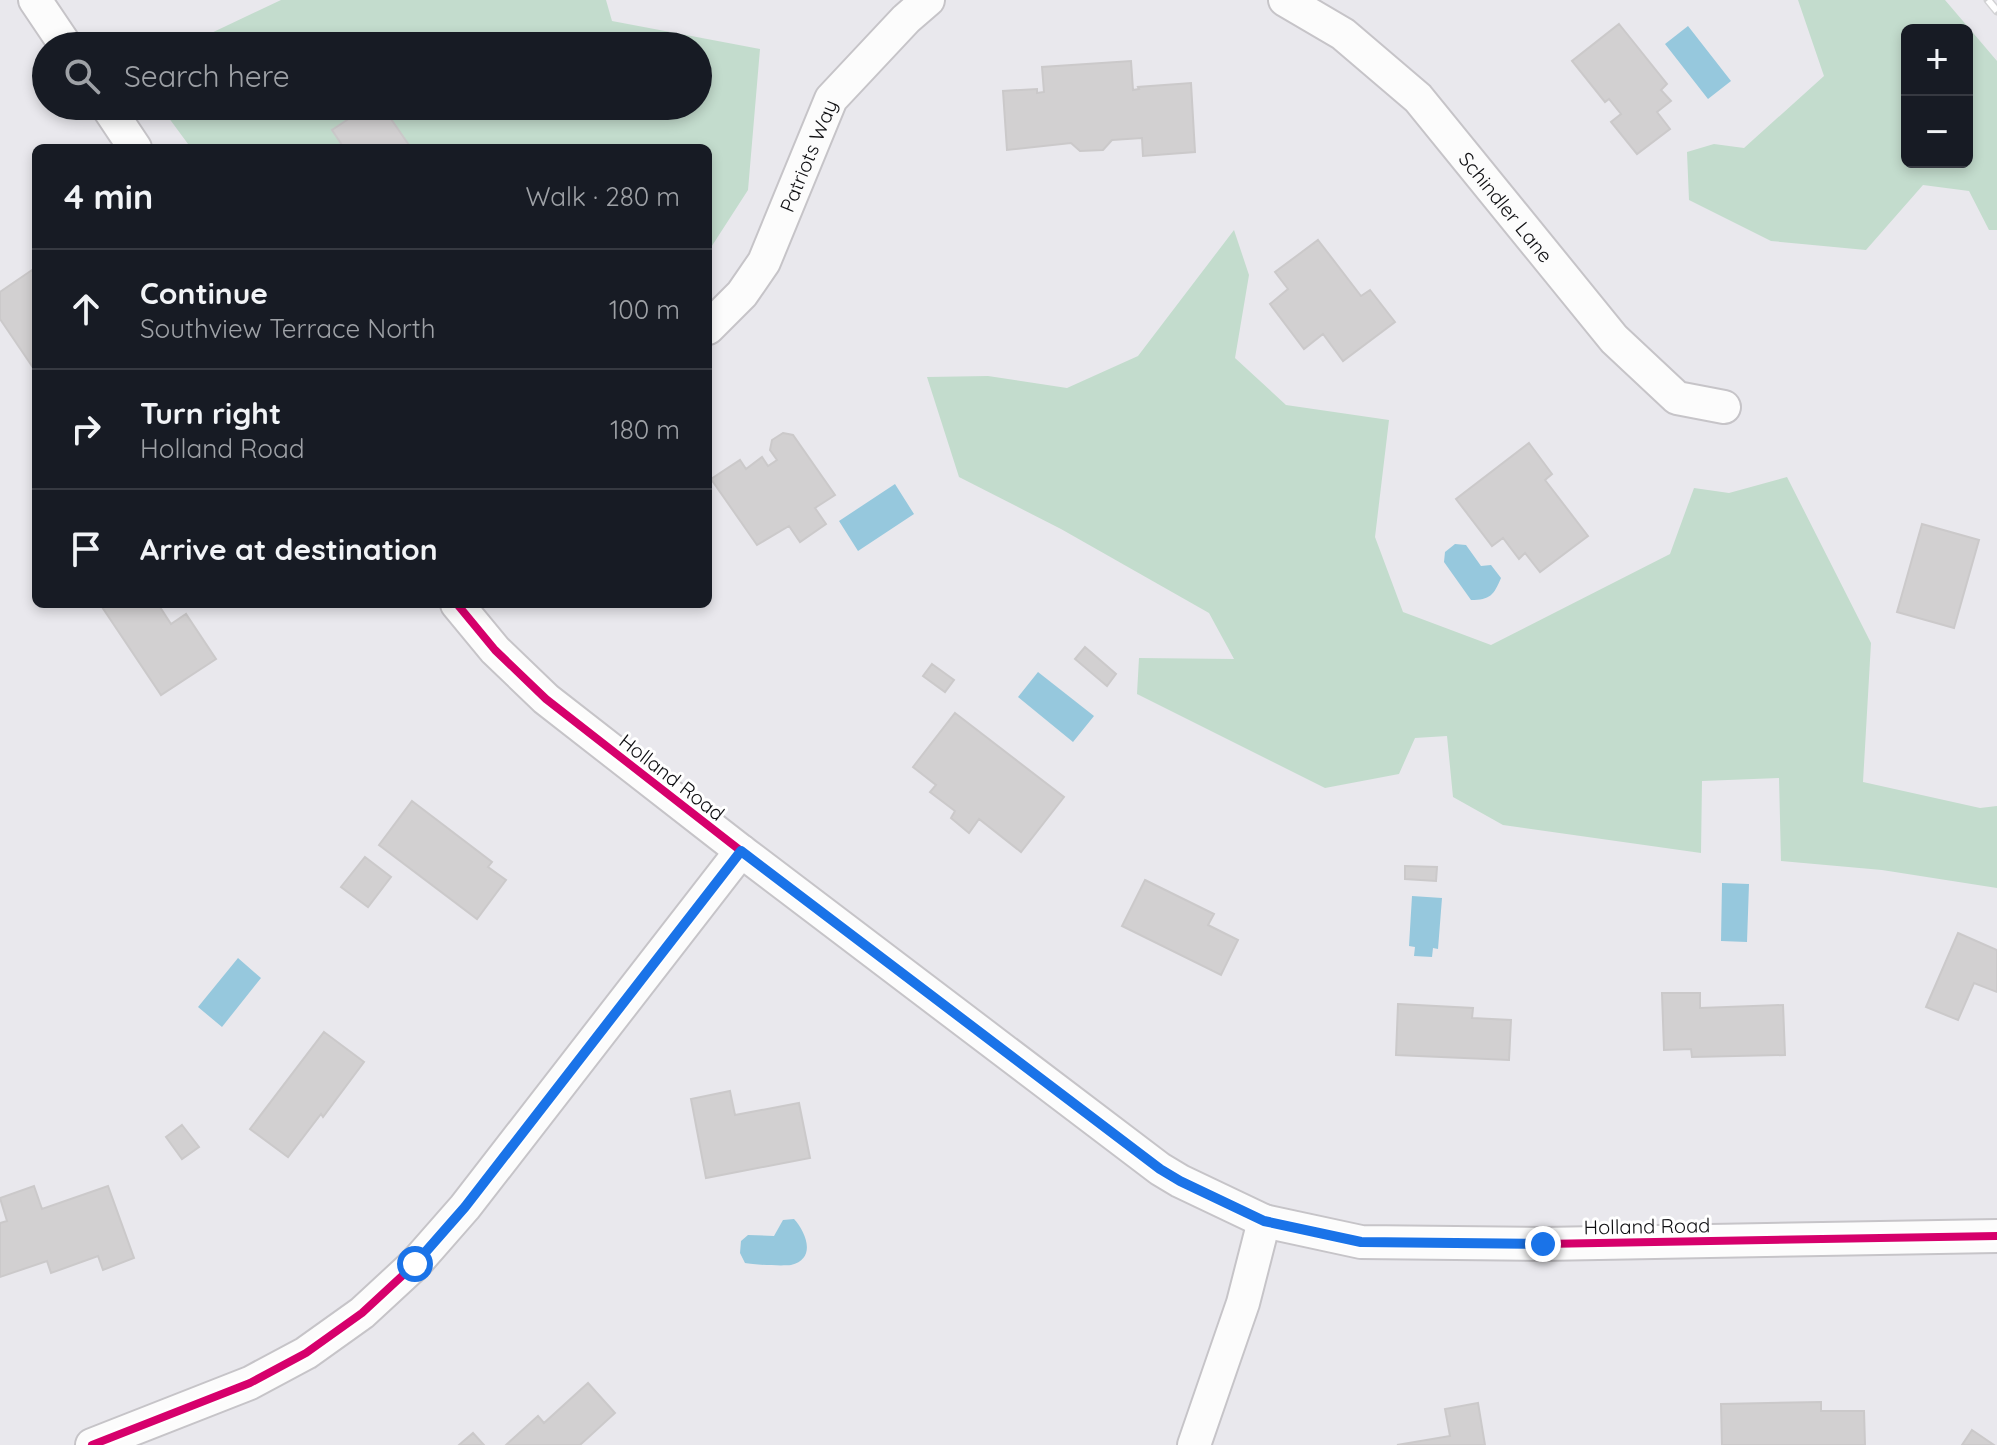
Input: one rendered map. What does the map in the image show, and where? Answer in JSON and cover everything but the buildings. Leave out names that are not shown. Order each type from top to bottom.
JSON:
[{"type":"street","points":[[35,0],[57,32]]},
{"type":"street","name":"Patriots Way","points":[[712,324],[742,294],[764,262],[831,99],[906,19],[928,0]]},
{"type":"street","name":"Schindler Lane","points":[[1285,0],[1343,34],[1418,98],[1614,339],[1677,398],[1724,407]]},
{"type":"street","points":[[116,120],[132,144]]},
{"type":"street","name":"Holland Road","points":[[460,608],[495,650],[546,699],[741,851],[1160,1169],[1264,1221],[1361,1242],[1543,1244],[1997,1236]]},
{"type":"street","points":[[92,1445],[250,1383],[306,1353],[362,1313],[415,1264],[465,1207],[741,851]]},
{"type":"street","points":[[1194,1445],[1243,1303],[1264,1221]]},
{"type":"green space","points":[[281,0],[606,0],[612,21],[670,32],[214,32]]},
{"type":"green space","points":[[1798,0],[1945,0],[1965,24],[1901,24],[1901,168],[1973,168],[1973,33],[1997,61],[1997,230],[1989,230],[1969,191],[1923,185],[1866,250],[1771,241],[1689,200],[1687,152],[1714,144],[1744,148],[1824,76]]},
{"type":"green space","points":[[712,40],[760,49],[748,190],[712,246],[712,144],[188,144],[170,120],[712,120]]},
{"type":"green space","points":[[1234,230],[1249,275],[1235,358],[1286,405],[1389,420],[1375,537],[1403,612],[1491,645],[1670,554],[1694,488],[1729,493],[1787,477],[1871,643],[1863,782],[1980,808],[1997,806],[1997,888],[1882,870],[1781,861],[1779,778],[1702,781],[1701,853],[1503,825],[1453,797],[1447,736],[1415,738],[1399,774],[1325,788],[1137,694],[1139,658],[1234,659],[1209,613],[1061,529],[959,477],[927,377],[988,376],[1067,388],[1138,356]]},
{"type":"water","points":[[1688,26],[1731,81],[1708,99],[1665,44]]},
{"type":"water","points":[[895,484],[914,514],[858,551],[839,521]]},
{"type":"water","points":[[1455,544],[1466,545],[1481,566],[1491,565],[1501,578],[1490,595],[1471,600],[1444,562],[1445,552]]},
{"type":"water","points":[[1038,672],[1094,716],[1073,742],[1018,697]]},
{"type":"water","points":[[1722,883],[1749,884],[1747,942],[1721,941]]},
{"type":"water","points":[[1412,896],[1442,898],[1438,949],[1433,948],[1432,957],[1414,956],[1415,947],[1409,946]]},
{"type":"water","points":[[238,958],[261,978],[222,1027],[198,1007]]},
{"type":"water","points":[[794,1219],[807,1245],[807,1251],[799,1262],[791,1265],[745,1263],[740,1253],[741,1241],[748,1235],[774,1236],[783,1220]]},
{"type":"railway","points":[[1988,0],[1997,11]]},
{"type":"cycle path","points":[[460,608],[495,650],[546,699],[741,851],[1160,1169],[1264,1221],[1361,1242],[1543,1244],[1997,1236]]},
{"type":"cycle path","points":[[92,1445],[250,1383],[306,1353],[362,1313],[415,1264],[465,1207],[741,851]]},
{"type":"route","points":[[415,1264],[465,1207],[741,851],[1160,1169],[1180,1181],[1264,1221],[1361,1242],[1543,1244]]}]
